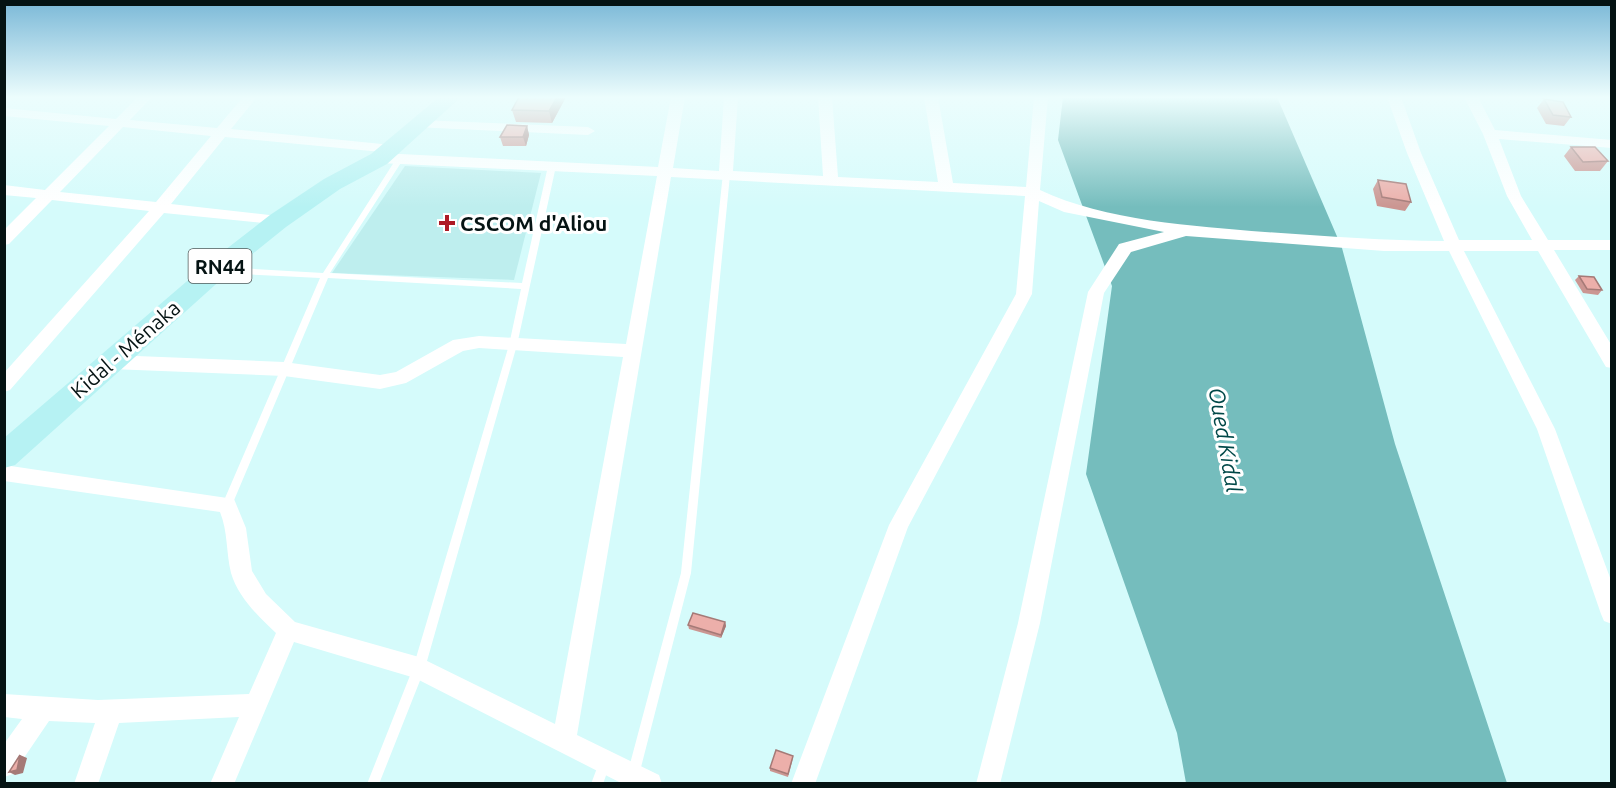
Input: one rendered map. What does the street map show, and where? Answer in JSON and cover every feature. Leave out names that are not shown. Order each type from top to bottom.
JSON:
[{"type":"main road","name":"Kidal - Ménaka","points":[[4,456],[216,270],[278,221],[332,184],[390,156],[411,134]]},
{"type":"street","points":[[4,240],[109,134]]},
{"type":"street","points":[[4,385],[160,208],[221,134],[390,156],[1033,192],[1064,207],[1186,231],[1384,246],[1611,245]]},
{"type":"street","points":[[564,740],[671,134]]},
{"type":"street","points":[[726,175],[729,134]]},
{"type":"street","points":[[828,134],[831,181]]},
{"type":"street","points":[[937,134],[946,187]]},
{"type":"street","points":[[803,783],[899,525],[1024,294],[1038,134]]},
{"type":"street","points":[[1407,134],[1453,244],[1546,429],[1611,614]]},
{"type":"street","points":[[1611,144],[1490,134],[1514,196],[1611,362]]},
{"type":"street","points":[[4,190],[278,221]]},
{"type":"street","points":[[988,783],[1029,622],[1095,292],[1125,248],[1186,231]]},
{"type":"street","points":[[111,362],[284,369],[380,382],[400,378],[459,345],[479,342],[633,351]]},
{"type":"street","points":[[4,473],[227,506],[236,528],[242,573],[258,601],[288,630],[419,668],[642,779]]},
{"type":"street","points":[[222,783],[288,630]]},
{"type":"street","points":[[4,705],[42,711],[111,712],[256,705]]},
{"type":"street","points":[[4,765],[42,711]]},
{"type":"street","points":[[86,783],[111,712]]},
{"type":"lane","points":[[227,506],[325,275],[390,156]]},
{"type":"lane","points":[[374,783],[419,668],[513,345],[552,166]]},
{"type":"lane","points":[[642,779],[686,573],[726,175]]},
{"type":"lane","points":[[216,270],[526,286]]},
{"type":"lane","points":[[597,783],[605,761]]},
{"type":"shaded area","name":"CSCOM d'Aliou","points":[[405,166],[541,173],[514,280],[332,273]]},
{"type":"water","name":"Oued Kidal","points":[[1059,134],[1293,134],[1342,248],[1395,444],[1507,783],[1186,783],[1177,733],[1086,474],[1112,286],[1058,140]]},
{"type":"building","points":[[502,134],[524,134],[523,137],[500,137]]},
{"type":"building","points":[[1571,147],[1595,147],[1608,161],[1583,162]]},
{"type":"building","points":[[1378,180],[1406,184],[1411,202],[1382,197]]},
{"type":"building","points":[[1579,276],[1594,277],[1602,290],[1587,289]]},
{"type":"building","points":[[693,613],[725,622],[721,635],[688,625]]},
{"type":"building","points":[[776,750],[793,756],[788,774],[770,768]]},
{"type":"building","points":[[20,755],[17,770],[9,772]]},
{"type":"place","name":"CSCOM d'Aliou","points":[[447,223]]}]
